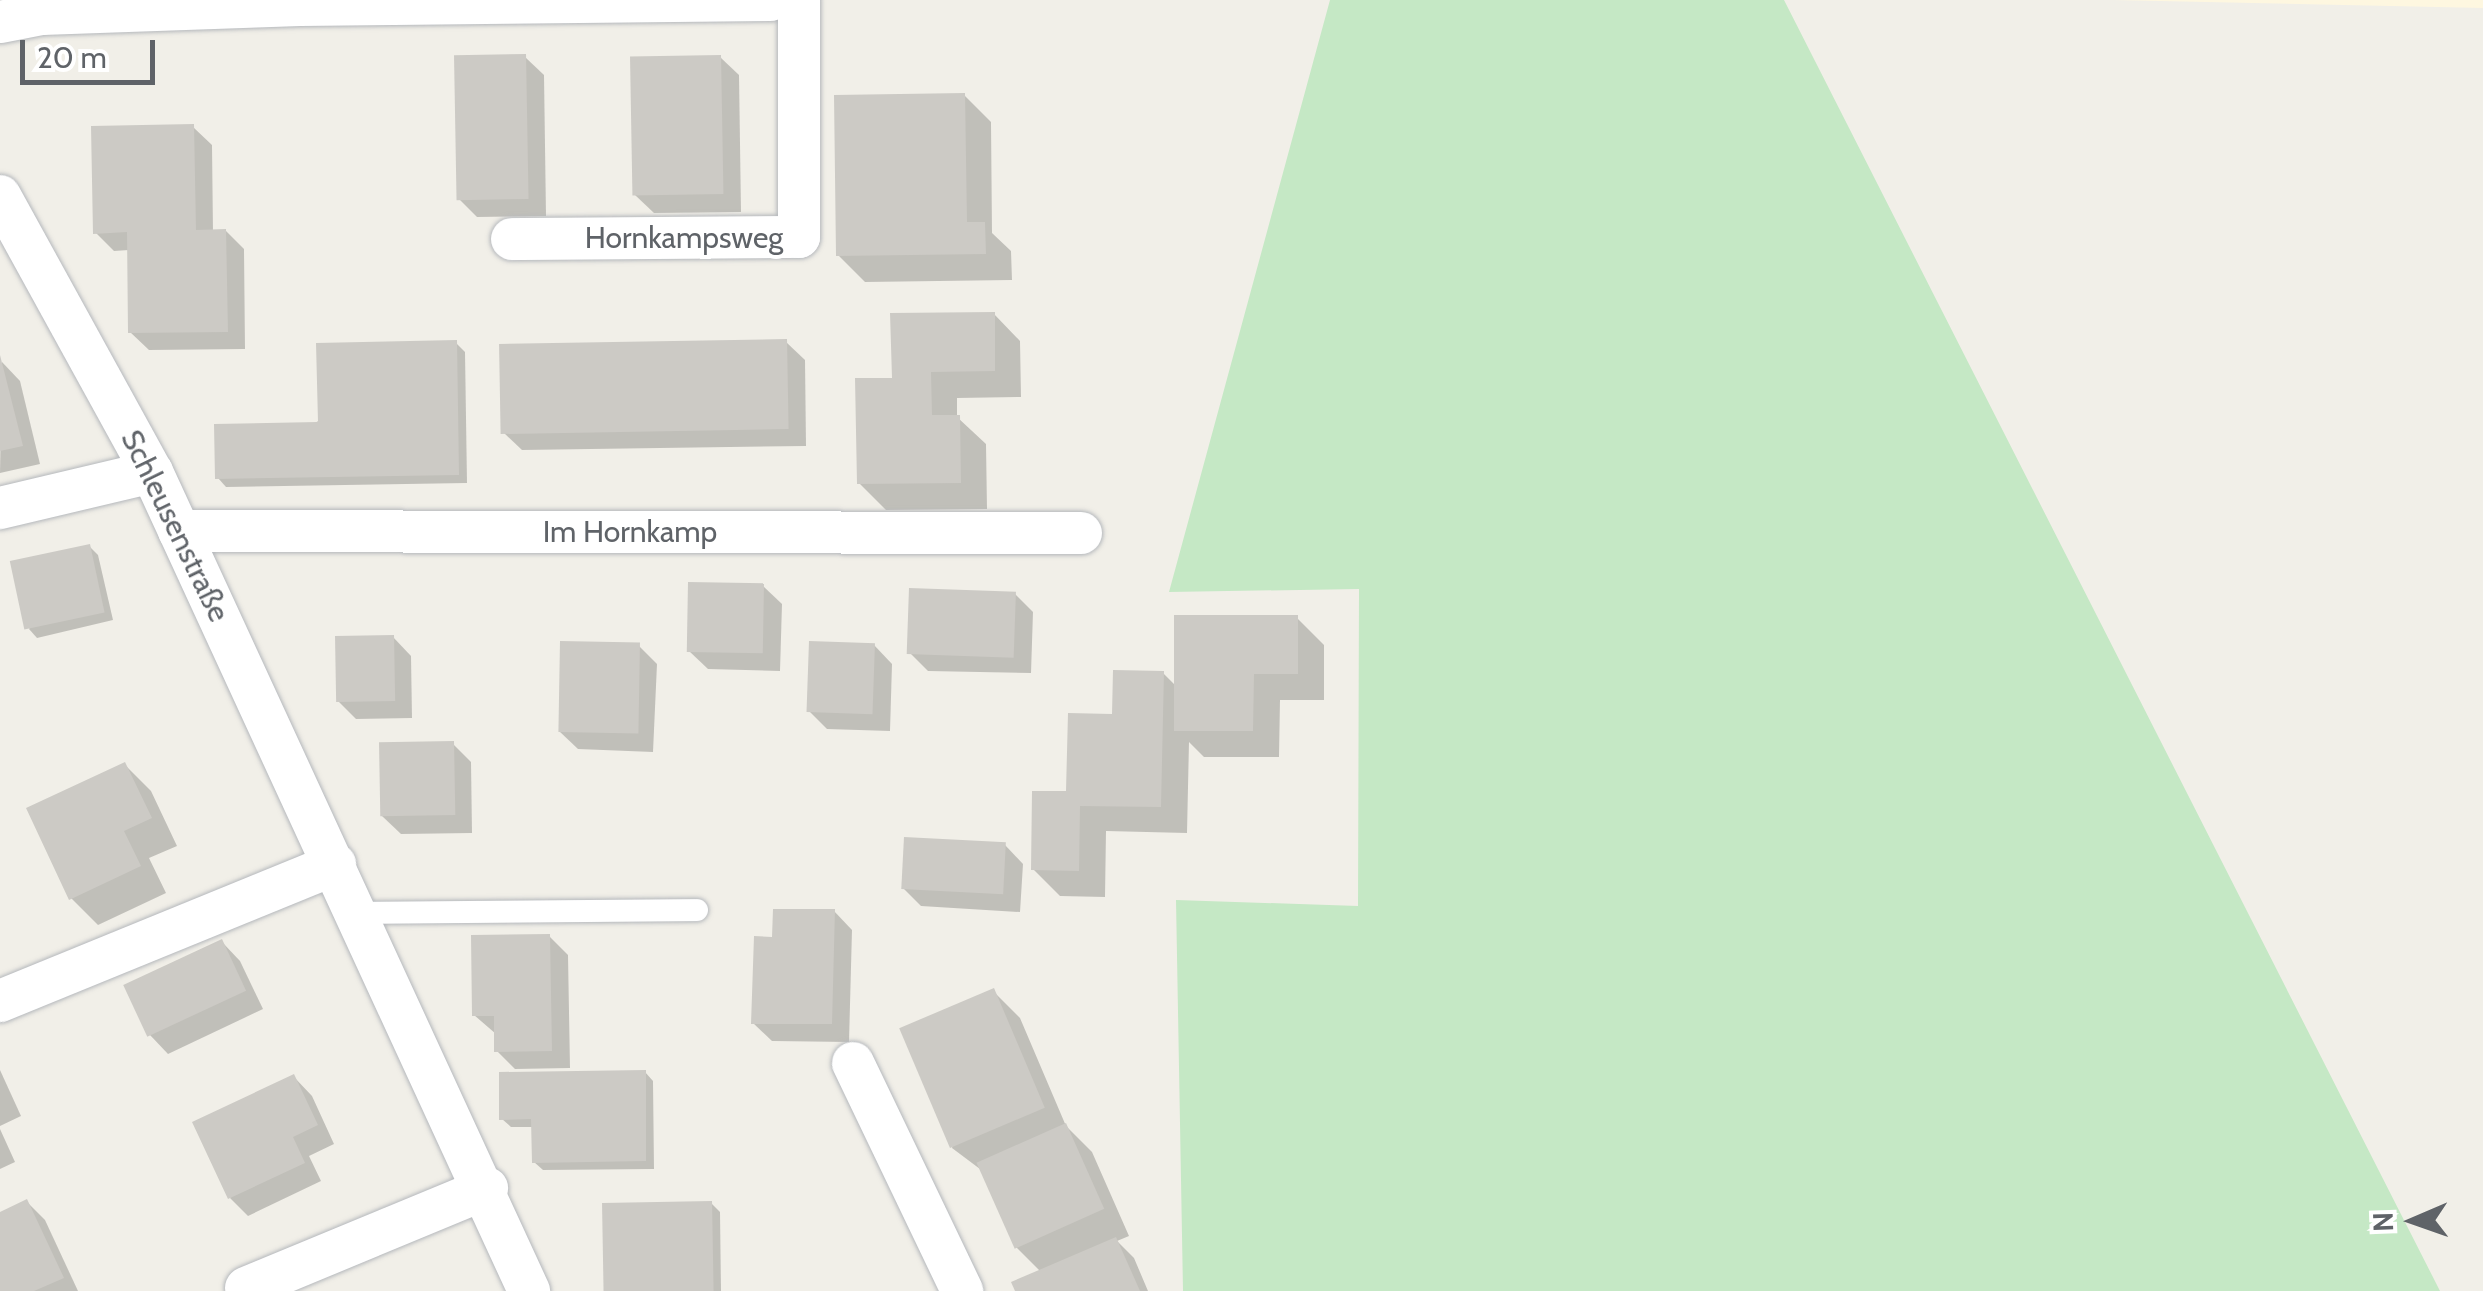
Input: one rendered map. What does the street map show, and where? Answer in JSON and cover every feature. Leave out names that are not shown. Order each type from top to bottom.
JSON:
[{"type":"street","points":[[0,22],[42,14],[300,2],[770,0]]},
{"type":"street","name":"Hornkampsweg","points":[[512,239],[798,237],[798,0]]},
{"type":"street","name":"Schleusenstraße","points":[[0,196],[152,472],[487,1188],[529,1291]]},
{"type":"street","points":[[0,508],[152,472]]},
{"type":"street","name":"Im Hornkamp","points":[[179,531],[1082,532]]},
{"type":"street","points":[[0,1001],[335,864]]},
{"type":"street","points":[[853,1063],[962,1291]]},
{"type":"street","points":[[246,1288],[487,1188]]},
{"type":"lane","points":[[358,913],[697,910]]},
{"type":"shaded area","points":[[2113,0],[2483,0],[2483,8]]},
{"type":"green space","points":[[1330,0],[1784,0],[2440,1291],[1183,1291],[1176,900],[1358,906],[1359,589],[1169,592]]},
{"type":"building","points":[[526,54],[529,199],[457,200],[454,55]]},
{"type":"building","points":[[721,55],[723,194],[632,196],[630,57]]},
{"type":"building","points":[[965,93],[967,222],[985,222],[986,254],[836,256],[834,95]]},
{"type":"building","points":[[194,124],[196,230],[226,229],[228,332],[128,333],[127,232],[93,234],[91,126]]},
{"type":"building","points":[[995,312],[995,371],[931,372],[932,415],[960,415],[961,483],[857,484],[855,378],[892,378],[890,313]]},
{"type":"building","points":[[787,339],[789,429],[501,434],[499,344]]},
{"type":"building","points":[[457,340],[459,475],[215,479],[214,424],[318,422],[316,343]]},
{"type":"building","points":[[0,355],[23,446],[0,451]]},
{"type":"building","points":[[90,544],[105,612],[24,630],[10,561]]},
{"type":"building","points":[[688,582],[764,583],[763,653],[687,652]]},
{"type":"building","points":[[909,588],[1016,592],[1014,658],[907,654]]},
{"type":"building","points":[[1174,615],[1298,615],[1298,674],[1254,674],[1253,731],[1174,731]]},
{"type":"building","points":[[394,635],[395,701],[336,702],[335,636]]},
{"type":"building","points":[[560,641],[640,642],[638,733],[558,732]]},
{"type":"building","points":[[809,641],[875,643],[872,714],[807,712]]},
{"type":"building","points":[[1113,670],[1164,671],[1161,807],[1080,806],[1079,871],[1031,870],[1032,791],[1066,791],[1068,713],[1112,714]]},
{"type":"building","points":[[454,741],[455,815],[380,816],[379,742]]},
{"type":"building","points":[[125,762],[152,818],[124,831],[141,866],[69,900],[26,808]]},
{"type":"building","points":[[904,837],[1006,842],[1003,894],[901,889]]},
{"type":"building","points":[[773,909],[835,909],[832,1024],[751,1024],[754,936],[772,937]]},
{"type":"building","points":[[550,934],[552,1051],[494,1052],[494,1016],[472,1016],[471,935]]},
{"type":"building","points":[[222,939],[246,991],[147,1037],[123,985]]},
{"type":"building","points":[[994,988],[1045,1108],[950,1148],[899,1028]]},
{"type":"building","points":[[646,1070],[646,1161],[532,1163],[531,1119],[499,1120],[499,1072]]},
{"type":"building","points":[[294,1074],[318,1125],[293,1137],[305,1163],[228,1199],[192,1122]]},
{"type":"building","points":[[1066,1123],[1104,1209],[1015,1249],[976,1163]]},
{"type":"building","points":[[27,1199],[64,1278],[34,1291],[0,1291],[0,1212]]},
{"type":"building","points":[[712,1201],[714,1291],[604,1291],[602,1203]]},
{"type":"building","points":[[1116,1237],[1140,1291],[1015,1291],[1011,1282]]}]
